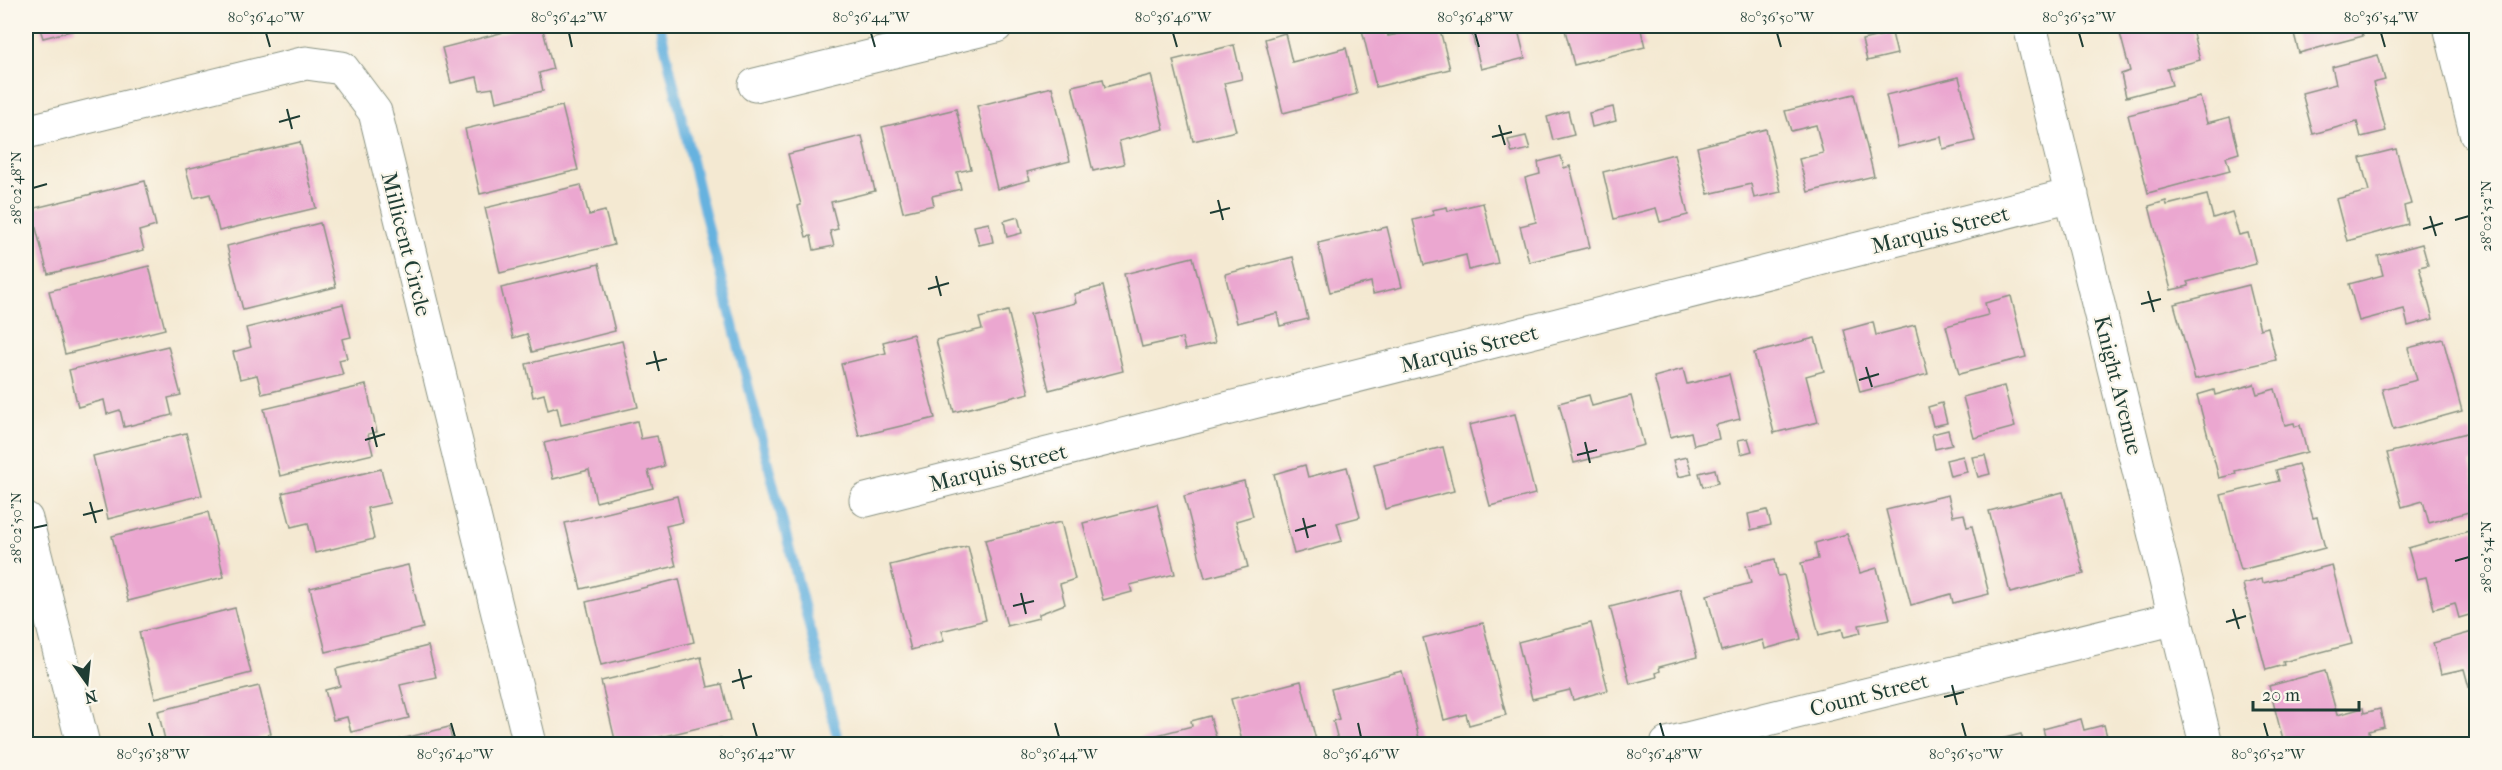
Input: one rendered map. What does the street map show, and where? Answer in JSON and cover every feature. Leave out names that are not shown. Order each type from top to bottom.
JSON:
[{"type":"street","points":[[755,85],[996,26]]},
{"type":"street","name":"Knight Avenue","points":[[2030,26],[2206,744]]},
{"type":"street","points":[[2450,26],[2476,133]]},
{"type":"street","name":"Millicent Circle","points":[[26,132],[306,63],[342,69],[375,112],[530,744]]},
{"type":"street","name":"Marquis Street","points":[[866,500],[2072,195]]},
{"type":"street","points":[[26,519],[83,744]]},
{"type":"street","name":"Count Street","points":[[1667,744],[2176,618]]},
{"type":"building","points":[[39,26],[74,26],[75,30],[43,38]]},
{"type":"building","points":[[528,26],[542,26],[553,69],[539,73],[543,91],[496,102],[493,88],[480,90],[477,77],[451,83],[442,48]]},
{"type":"building","points":[[1361,26],[1386,26],[1388,36],[1439,26],[1450,69],[1376,87]]},
{"type":"building","points":[[1470,26],[1517,26],[1525,58],[1481,69]]},
{"type":"building","points":[[1564,26],[1640,26],[1645,47],[1574,65]]},
{"type":"building","points":[[2118,26],[2145,26],[2145,28],[2191,26],[2200,60],[2167,69],[2172,85],[2126,97],[2121,74],[2130,71]]},
{"type":"building","points":[[2292,26],[2360,26],[2363,36],[2299,53]]},
{"type":"building","points":[[1285,33],[1292,62],[1346,48],[1357,94],[1283,113],[1265,39]]},
{"type":"building","points":[[1892,33],[1897,54],[1867,61],[1862,40]]},
{"type":"building","points":[[1234,45],[1242,79],[1224,83],[1236,131],[1193,141],[1173,60]]},
{"type":"building","points":[[2378,55],[2385,80],[2373,83],[2386,131],[2361,137],[2357,122],[2313,134],[2302,93],[2336,84],[2332,67]]},
{"type":"building","points":[[1151,75],[1164,129],[1119,141],[1124,164],[1093,171],[1072,86],[1103,79],[1105,87]]},
{"type":"building","points":[[1959,77],[1975,141],[1943,149],[1941,137],[1898,147],[1886,95]]},
{"type":"building","points":[[1052,87],[1070,161],[1027,172],[1030,180],[997,189],[977,106]]},
{"type":"building","points":[[1854,94],[1874,176],[1808,192],[1799,159],[1823,153],[1816,125],[1791,131],[1785,111]]},
{"type":"building","points":[[2200,97],[2207,123],[2230,117],[2239,153],[2226,157],[2230,171],[2148,193],[2128,115]]},
{"type":"building","points":[[562,106],[578,170],[480,194],[465,129]]},
{"type":"building","points":[[1613,107],[1616,121],[1592,127],[1589,113]]},
{"type":"building","points":[[956,109],[971,169],[957,172],[961,189],[932,196],[934,205],[903,212],[882,127]]},
{"type":"building","points":[[1568,111],[1574,135],[1553,140],[1547,117]]},
{"type":"building","points":[[1766,129],[1781,192],[1754,198],[1751,184],[1708,194],[1697,147]]},
{"type":"building","points":[[862,136],[875,191],[831,202],[838,229],[830,231],[834,246],[814,250],[811,236],[806,237],[798,206],[801,205],[788,154]]},
{"type":"building","points":[[1526,136],[1530,149],[1512,153],[1508,140]]},
{"type":"building","points":[[300,142],[316,208],[219,231],[210,194],[194,198],[186,169]]},
{"type":"building","points":[[2396,149],[2411,204],[2404,206],[2408,224],[2347,241],[2336,199],[2369,191],[2360,158]]},
{"type":"building","points":[[1674,154],[1688,215],[1660,222],[1656,208],[1614,219],[1603,172]]},
{"type":"building","points":[[1561,156],[1564,168],[1570,166],[1590,247],[1529,262],[1520,226],[1536,222],[1525,178],[1540,174],[1538,162]]},
{"type":"building","points":[[145,181],[156,226],[139,231],[144,250],[48,274],[31,209]]},
{"type":"building","points":[[581,185],[589,215],[605,211],[614,245],[500,273],[485,208]]},
{"type":"building","points":[[2207,195],[2213,218],[2232,212],[2239,235],[2248,233],[2256,264],[2187,282],[2189,286],[2171,290],[2149,206],[2166,201],[2167,205]]},
{"type":"building","points":[[1483,203],[1498,263],[1469,270],[1466,255],[1424,265],[1413,220],[1434,215],[1432,210],[1447,207],[1448,211]]},
{"type":"building","points":[[1018,217],[1022,233],[1007,237],[1004,221]]},
{"type":"building","points":[[320,223],[336,287],[243,310],[227,246]]},
{"type":"building","points":[[989,223],[993,242],[979,245],[974,226]]},
{"type":"building","points":[[1387,227],[1402,287],[1373,294],[1371,282],[1330,292],[1318,243]]},
{"type":"building","points":[[2422,244],[2428,265],[2419,267],[2433,319],[2408,326],[2404,309],[2359,321],[2349,284],[2383,275],[2378,256]]},
{"type":"building","points":[[1193,257],[1215,343],[1185,350],[1182,338],[1142,347],[1124,274]]},
{"type":"building","points":[[1293,257],[1308,319],[1280,326],[1277,313],[1237,323],[1225,274]]},
{"type":"building","points":[[599,264],[615,331],[532,352],[527,334],[513,338],[501,288]]},
{"type":"building","points":[[149,266],[165,329],[65,354],[49,291]]},
{"type":"building","points":[[2249,285],[2260,329],[2268,327],[2276,360],[2195,379],[2174,304]]},
{"type":"building","points":[[1103,286],[1123,371],[1049,390],[1030,314],[1076,303],[1074,294]]},
{"type":"building","points":[[2011,296],[2026,357],[1959,374],[1946,326],[1988,315],[1985,303]]},
{"type":"building","points":[[343,304],[351,337],[342,339],[347,358],[339,360],[343,375],[262,394],[257,375],[240,379],[233,352],[251,347],[246,328]]},
{"type":"building","points":[[1008,311],[1029,393],[954,412],[936,340],[982,329],[979,318]]},
{"type":"building","points":[[1873,322],[1876,335],[1915,325],[1928,374],[1860,392],[1844,330]]},
{"type":"building","points":[[913,334],[935,418],[859,436],[841,364],[886,353],[883,342]]},
{"type":"building","points":[[1815,338],[1824,371],[1806,376],[1818,422],[1774,433],[1754,353]]},
{"type":"building","points":[[2443,339],[2462,411],[2393,430],[2382,389],[2417,380],[2408,348]]},
{"type":"building","points":[[622,341],[638,407],[561,425],[557,407],[548,410],[544,394],[533,397],[526,364]]},
{"type":"building","points":[[168,346],[181,395],[168,398],[172,415],[124,427],[120,410],[107,414],[104,400],[78,407],[69,370]]},
{"type":"building","points":[[1683,369],[1687,384],[1729,374],[1740,419],[1716,425],[1719,439],[1694,445],[1691,432],[1670,437],[1654,377]]},
{"type":"building","points":[[2254,384],[2257,394],[2275,389],[2285,425],[2294,423],[2295,427],[2300,425],[2307,452],[2235,471],[2236,474],[2219,478],[2197,395],[2214,390],[2215,395]]},
{"type":"building","points":[[366,385],[377,432],[368,434],[373,454],[280,476],[264,409]]},
{"type":"building","points":[[2004,386],[2015,427],[1974,438],[1963,397]]},
{"type":"building","points":[[1589,395],[1592,406],[1631,396],[1644,445],[1574,463],[1559,403]]},
{"type":"building","points":[[1942,403],[1947,423],[1933,426],[1928,407]]},
{"type":"building","points":[[1515,414],[1535,494],[1490,506],[1469,425]]},
{"type":"building","points":[[637,421],[641,439],[657,436],[664,466],[648,471],[653,488],[596,502],[589,470],[553,479],[544,443]]},
{"type":"building","points":[[1948,430],[1952,445],[1935,449],[1932,434]]},
{"type":"building","points":[[2471,432],[2476,455],[2476,461],[2470,463],[2476,486],[2476,510],[2429,523],[2423,501],[2402,507],[2387,453]]},
{"type":"building","points":[[186,433],[202,495],[108,519],[93,456]]},
{"type":"building","points":[[1748,438],[1752,451],[1741,454],[1738,440]]},
{"type":"building","points":[[1443,447],[1454,491],[1385,509],[1374,464]]},
{"type":"building","points":[[1985,455],[1990,474],[1978,477],[1972,457]]},
{"type":"building","points":[[1963,456],[1967,472],[1950,476],[1946,460]]},
{"type":"building","points":[[1687,457],[1692,474],[1678,477],[1673,460]]},
{"type":"building","points":[[2298,464],[2313,518],[2317,517],[2325,548],[2241,570],[2221,495],[2279,481],[2276,470]]},
{"type":"building","points":[[1305,465],[1308,477],[1347,467],[1360,517],[1337,523],[1342,541],[1294,554],[1274,474]]},
{"type":"building","points":[[381,469],[390,503],[367,508],[374,539],[315,553],[308,523],[291,527],[282,493]]},
{"type":"building","points":[[1715,469],[1718,483],[1703,487],[1699,473]]},
{"type":"building","points":[[1244,481],[1253,516],[1236,521],[1248,567],[1205,578],[1184,496]]},
{"type":"building","points":[[2063,492],[2084,574],[2010,593],[1989,511]]},
{"type":"building","points":[[1948,495],[1953,516],[1964,514],[1967,527],[1972,526],[1989,594],[1953,603],[1951,594],[1911,605],[1886,510]]},
{"type":"building","points":[[677,496],[683,522],[666,526],[676,566],[581,589],[565,523]]},
{"type":"building","points":[[1157,504],[1175,574],[1130,585],[1132,592],[1103,600],[1083,523]]},
{"type":"building","points":[[1767,510],[1771,525],[1751,530],[1748,514]]},
{"type":"building","points":[[208,512],[224,577],[128,601],[112,536]]},
{"type":"building","points":[[1061,522],[1075,579],[1060,584],[1065,604],[1039,614],[1039,618],[1007,626],[985,540]]},
{"type":"building","points":[[2476,529],[2476,613],[2459,618],[2455,603],[2434,609],[2426,577],[2417,579],[2408,548]]},
{"type":"building","points":[[1847,534],[1860,573],[1877,568],[1890,619],[1859,625],[1861,633],[1844,637],[1842,629],[1819,635],[1801,563],[1818,559],[1815,543]]},
{"type":"building","points":[[968,546],[986,620],[941,631],[944,641],[911,650],[890,565]]},
{"type":"building","points":[[1775,559],[1778,576],[1784,575],[1801,639],[1765,649],[1763,640],[1721,651],[1707,595],[1751,583],[1746,566]]},
{"type":"building","points":[[408,565],[423,628],[326,652],[310,588]]},
{"type":"building","points":[[2332,565],[2352,644],[2283,662],[2284,665],[2266,670],[2243,584],[2262,579],[2263,583]]},
{"type":"building","points":[[679,579],[694,642],[601,665],[586,602]]},
{"type":"building","points":[[1680,589],[1697,657],[1659,667],[1657,677],[1630,684],[1610,607]]},
{"type":"building","points":[[235,608],[251,673],[155,698],[139,632]]},
{"type":"building","points":[[1483,623],[1506,715],[1469,725],[1466,714],[1444,720],[1423,638]]},
{"type":"building","points":[[1591,623],[1608,690],[1573,700],[1570,690],[1532,699],[1518,642]]},
{"type":"building","points":[[2476,631],[2476,713],[2464,669],[2441,674],[2433,643]]},
{"type":"building","points":[[428,646],[436,677],[400,685],[409,718],[351,732],[347,717],[333,720],[325,690],[340,686],[336,669]]},
{"type":"building","points":[[701,657],[708,687],[722,684],[731,720],[632,744],[616,744],[601,681]]},
{"type":"building","points":[[1402,671],[1419,738],[1393,744],[1384,744],[1382,738],[1358,744],[1339,744],[1333,721],[1339,719],[1331,689]]},
{"type":"building","points":[[2325,671],[2337,715],[2363,708],[2364,713],[2380,709],[2384,727],[2369,731],[2371,741],[2359,744],[2284,744],[2269,686]]},
{"type":"building","points":[[1301,681],[1317,744],[1243,744],[1231,699]]},
{"type":"building","points":[[259,686],[271,734],[258,738],[259,744],[201,744],[199,739],[166,744],[158,711]]},
{"type":"building","points":[[1210,716],[1218,744],[1139,744],[1138,740],[1192,726],[1191,721]]},
{"type":"building","points":[[2081,719],[2084,730],[2104,725],[2109,744],[2047,744],[2043,729]]},
{"type":"building","points":[[449,727],[453,744],[382,744]]},
{"type":"building","points":[[2021,734],[2024,744],[1982,744]]},
{"type":"building","points":[[721,738],[722,744],[696,744]]},
{"type":"waterway","points":[[660,26],[700,195],[839,744]]}]
